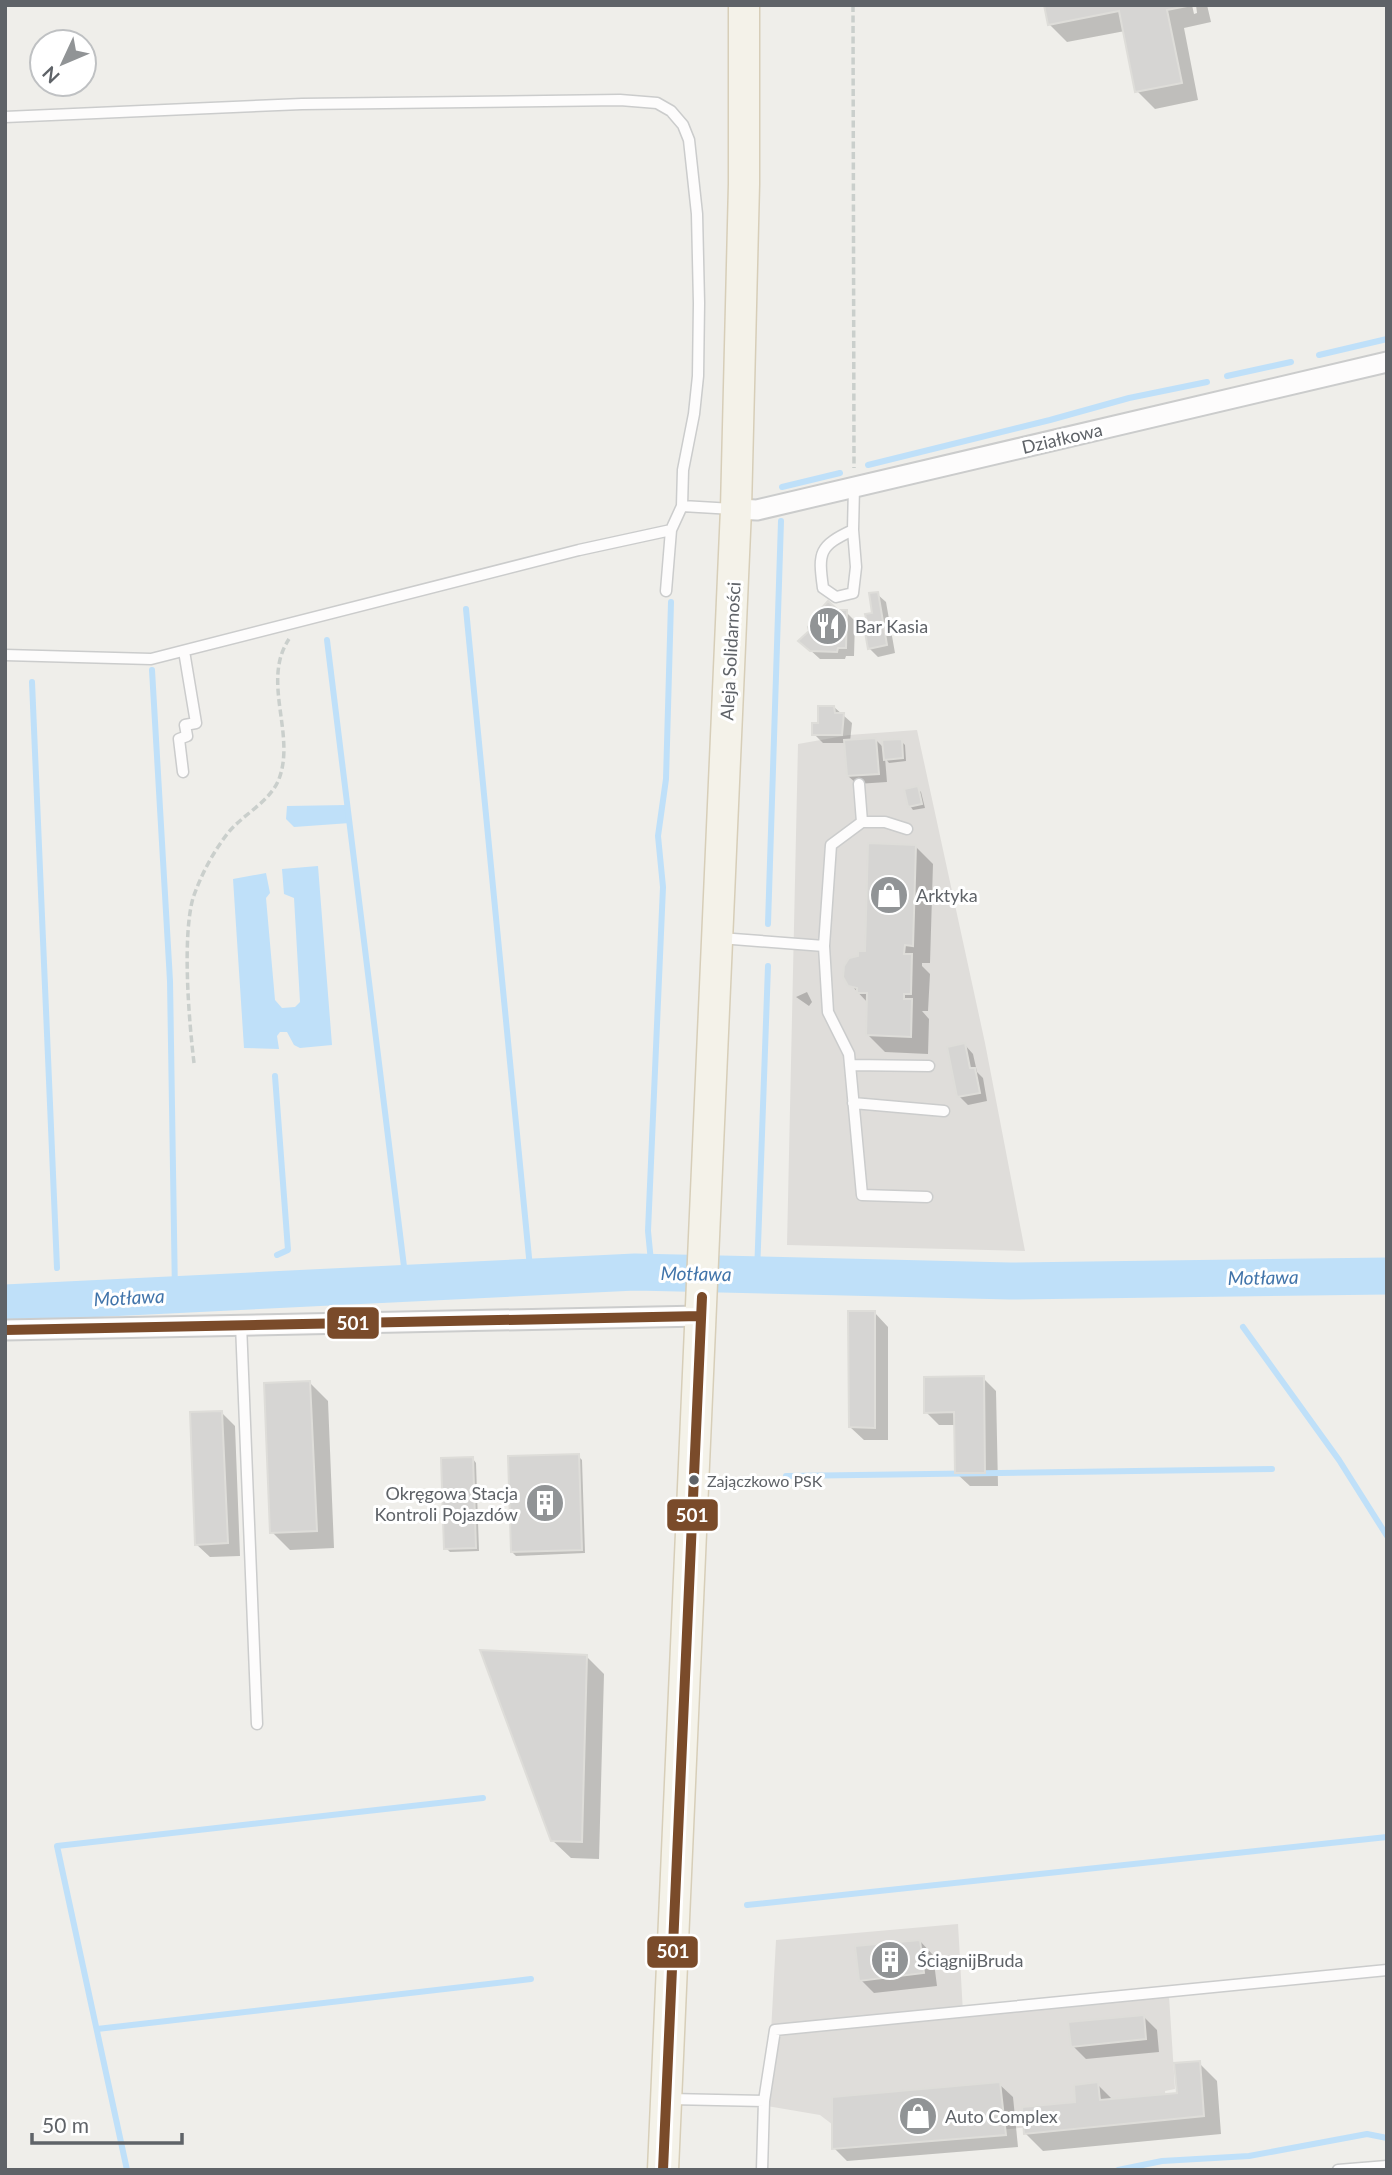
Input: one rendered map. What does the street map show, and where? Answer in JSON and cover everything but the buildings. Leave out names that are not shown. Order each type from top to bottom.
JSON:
[{"type":"main road","name":"Aleja Solidarności","points":[[663,2170],[737,509],[744,184],[744,5]]},
{"type":"street","name":"Działkowa","points":[[737,509],[757,510],[1387,362]]},
{"type":"street","points":[[5,1330],[241,1324],[701,1306]]},
{"type":"lane","points":[[5,117],[302,104],[580,101],[657,103],[671,111],[683,125],[689,140],[697,214],[699,303],[696,401],[683,470],[682,506],[671,530],[666,592]]},
{"type":"lane","points":[[853,530],[832,539],[824,546],[819,561],[823,588],[835,597],[853,593],[856,567],[854,487]]},
{"type":"lane","points":[[682,506],[737,509]]},
{"type":"lane","points":[[5,654],[151,659],[579,550],[671,530]]},
{"type":"lane","points":[[183,772],[179,739],[187,736],[185,725],[196,723],[184,651]]},
{"type":"lane","points":[[859,784],[862,822]]},
{"type":"lane","points":[[907,829],[885,822],[862,822],[831,845],[824,946],[828,1012],[849,1054],[862,1195],[927,1197]]},
{"type":"lane","points":[[717,937],[824,946]]},
{"type":"lane","points":[[850,1065],[929,1066]]},
{"type":"lane","points":[[853,1102],[944,1111]]},
{"type":"lane","points":[[241,1324],[257,1724]]},
{"type":"lane","points":[[762,2170],[764,2101],[775,2030],[1387,1970]]},
{"type":"lane","points":[[666,2099],[764,2101]]},
{"type":"lane","points":[[1338,2170],[1387,2166]]},
{"type":"path","points":[[853,5],[854,487]]},
{"type":"path","points":[[194,1063],[188,935],[193,900],[205,870],[229,831],[260,803],[278,782],[284,759],[284,734],[277,674],[283,649],[306,619]]},
{"type":"shaded area","points":[[917,730],[985,1043],[1025,1251],[787,1245],[798,744],[849,735]]},
{"type":"shaded area","name":"Auto Complex","points":[[958,1924],[963,2013],[1169,1996],[1175,2089],[1165,2091],[1168,2115],[838,2144],[837,2128],[820,2115],[767,2106],[776,1940]]},
{"type":"water","points":[[347,805],[350,823],[294,827],[286,819],[287,806]]},
{"type":"water","points":[[318,866],[332,1045],[300,1048],[294,1045],[287,1032],[280,1032],[277,1036],[279,1049],[244,1048],[233,879],[266,873],[270,893],[266,898],[275,1000],[282,1008],[295,1007],[300,1002],[294,898],[284,894],[282,869]]},
{"type":"waterway","points":[[1319,355],[1387,339]]},
{"type":"waterway","points":[[1227,376],[1291,362]]},
{"type":"waterway","points":[[868,465],[1129,398],[1207,382]]},
{"type":"waterway","points":[[782,487],[840,473]]},
{"type":"waterway","points":[[768,924],[781,521]]},
{"type":"waterway","points":[[652,1272],[648,1231],[663,887],[658,836],[666,779],[671,602]]},
{"type":"waterway","points":[[466,609],[531,1278]]},
{"type":"waterway","points":[[327,640],[406,1283]]},
{"type":"waterway","points":[[152,670],[170,981],[175,1294]]},
{"type":"waterway","points":[[32,682],[57,1268]]},
{"type":"waterway","points":[[757,1274],[768,966]]},
{"type":"waterway","points":[[275,1076],[288,1250],[277,1255]]},
{"type":"waterway","name":"Motława","points":[[5,1303],[635,1272],[1010,1281],[1387,1276]]},
{"type":"waterway","points":[[1243,1327],[1339,1460],[1387,1536]]},
{"type":"waterway","points":[[786,1476],[1272,1469]]},
{"type":"waterway","points":[[127,2170],[57,1846],[483,1798]]},
{"type":"waterway","points":[[747,1905],[1387,1837]]},
{"type":"waterway","points":[[97,2029],[531,1979]]},
{"type":"waterway","points":[[1118,2170],[1162,2161],[1249,2156],[1367,2134],[1387,2138]]},
{"type":"transit line","name":"501","points":[[663,2170],[702,1297]]},
{"type":"transit line","name":"501","points":[[5,1330],[701,1316]]},
{"type":"place","name":"Bar Kasia","points":[[828,626]]},
{"type":"place","name":"Arktyka","points":[[889,895]]},
{"type":"place","name":"Zajączkowo PSK","points":[[694,1480]]},
{"type":"place","name":"Okręgowa Stacja Kontroli Pojazdów","points":[[545,1503]]},
{"type":"place","name":"ŚciągnijBruda","points":[[890,1960]]},
{"type":"place","name":"Auto Complex","points":[[918,2116]]}]
